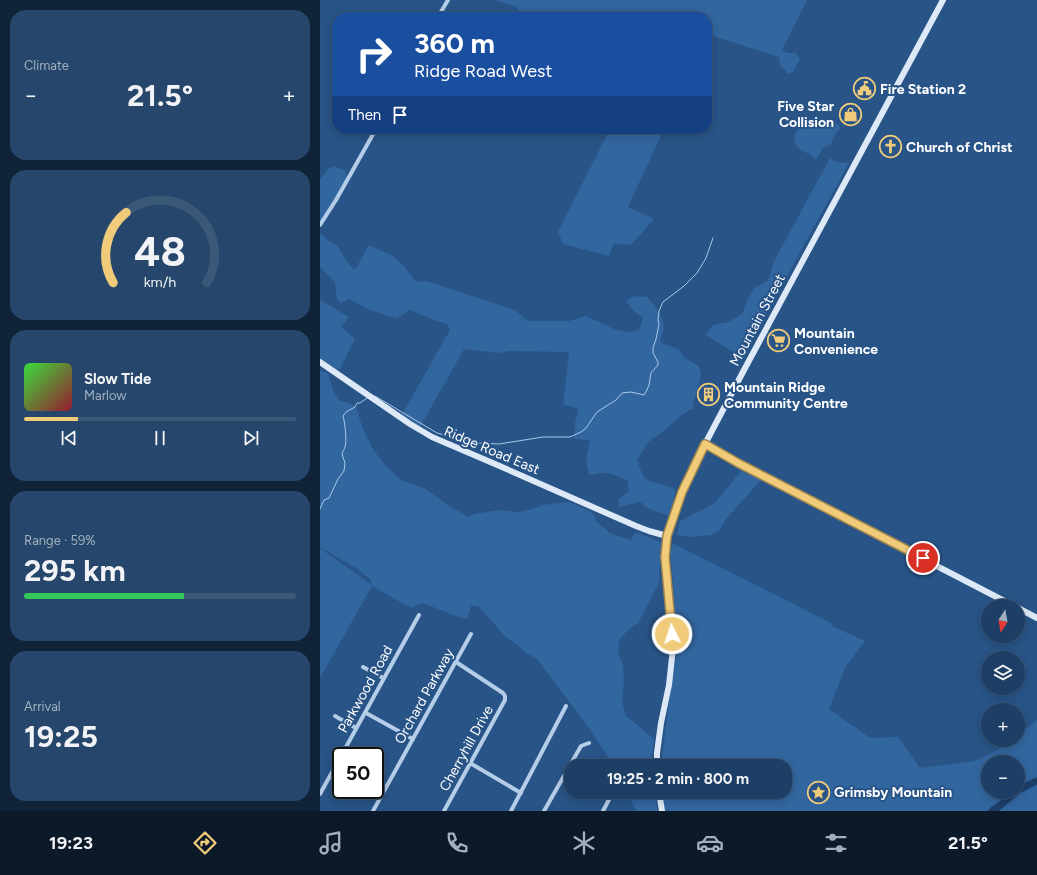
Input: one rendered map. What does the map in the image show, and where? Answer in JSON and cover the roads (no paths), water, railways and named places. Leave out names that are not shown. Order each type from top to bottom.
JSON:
[{"type":"main road","name":"Mountain Street","points":[[657,759],[661,724],[669,685],[673,648],[672,622],[665,557],[667,536],[682,492],[705,444],[744,370],[943,0]]},
{"type":"main road","name":"Ridge Road East","points":[[320,362],[410,424],[432,437],[636,526],[667,536]]},
{"type":"main road","points":[[705,444],[738,463],[1000,599]]},
{"type":"main road","points":[[1025,612],[1037,618]]},
{"type":"main road","points":[[660,799],[662,811]]},
{"type":"street","points":[[441,12],[448,0]]},
{"type":"street","points":[[320,225],[373,134]]},
{"type":"street","name":"Parkwood Road","points":[[320,794],[419,615]]},
{"type":"street","name":"Orchard Parkway","points":[[373,811],[471,634]]},
{"type":"street","name":"Cherryhill Drive","points":[[444,811],[505,700],[503,693],[456,662]]},
{"type":"street","points":[[363,667],[383,678]]},
{"type":"street","points":[[511,811],[566,706]]},
{"type":"street","points":[[366,712],[413,739]]},
{"type":"street","points":[[335,716],[356,728]]},
{"type":"street","points":[[544,811],[581,746],[589,743]]},
{"type":"street","points":[[470,763],[521,793]]},
{"type":"street","points":[[605,810],[610,799]]},
{"type":"waterway","points":[[375,396],[437,433],[474,443],[499,444],[543,437],[570,437],[581,432],[586,428],[597,412],[616,400],[622,393],[631,392],[644,395],[649,385],[651,373],[658,365],[653,353],[653,348],[659,324],[659,311],[663,302],[684,286],[697,273],[706,258],[713,238]]},
{"type":"waterway","points":[[320,509],[324,500],[329,498],[338,479],[344,471],[345,463],[342,454],[346,444],[346,436],[343,416],[346,412],[355,407],[357,403],[360,403],[367,398]]},
{"type":"waterway","points":[[1025,787],[1037,781]]},
{"type":"waterway","points":[[992,811],[1008,799]]},
{"type":"place","name":"Fire Station 2","points":[[865,89]]},
{"type":"place","name":"Five Star Collision","points":[[850,114]]},
{"type":"place","name":"Church of Christ","points":[[890,147]]},
{"type":"place","name":"Mountain Convenience","points":[[778,341]]},
{"type":"place","name":"Mountain Ridge Community Centre","points":[[708,395]]},
{"type":"place","name":"Grimsby Mountain","points":[[818,792]]}]
